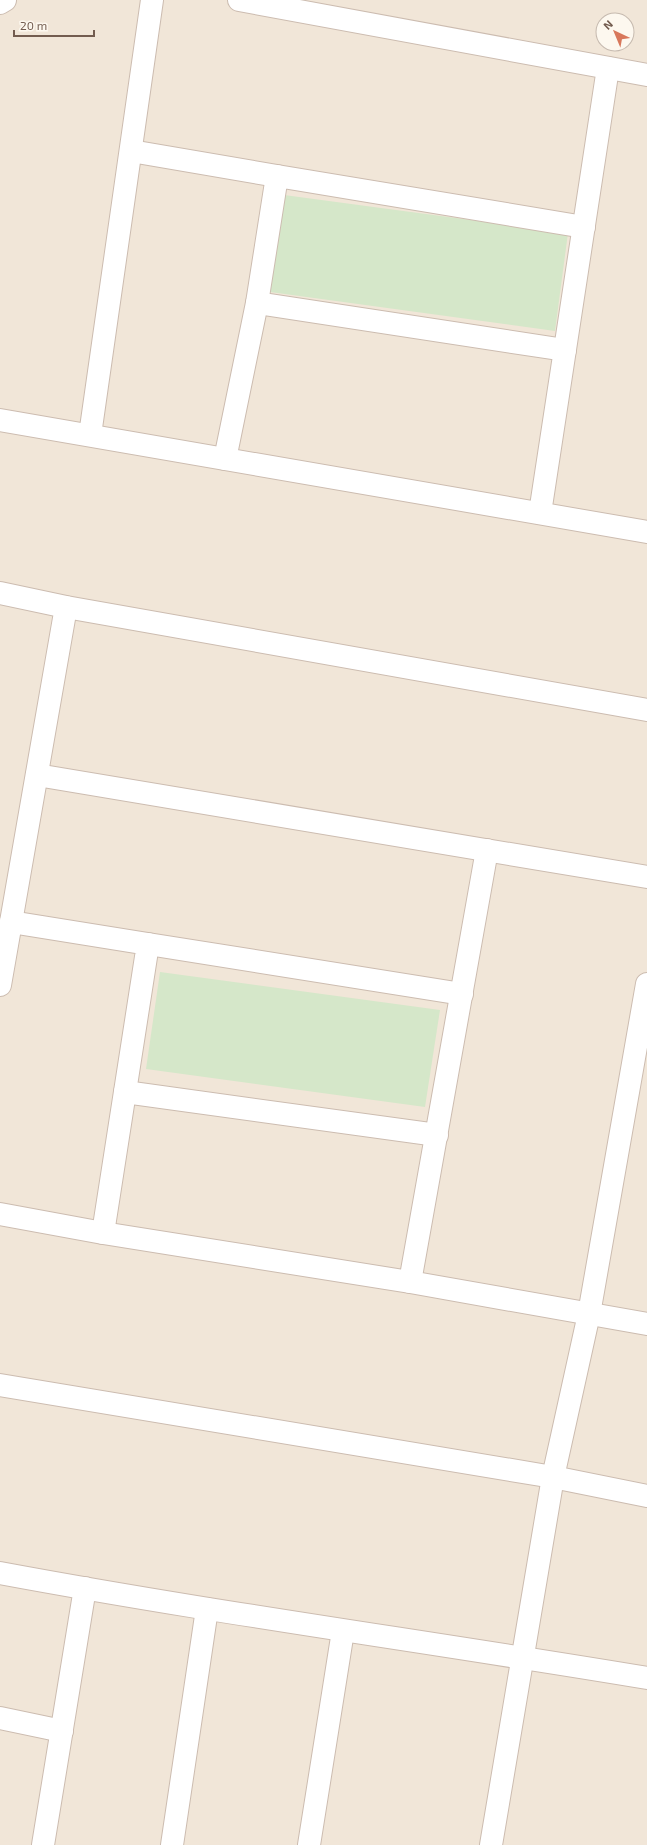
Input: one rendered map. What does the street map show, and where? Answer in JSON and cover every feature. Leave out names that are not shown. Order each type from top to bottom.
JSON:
[{"type":"street","points":[[0,3],[5,0]]},
{"type":"street","points":[[90,436],[152,0]]},
{"type":"street","points":[[239,0],[647,75]]},
{"type":"street","points":[[540,513],[608,68]]},
{"type":"street","points":[[130,151],[584,227]]},
{"type":"street","points":[[225,459],[257,303],[277,176]]},
{"type":"street","points":[[257,303],[565,350]]},
{"type":"street","points":[[0,420],[647,532]]},
{"type":"street","points":[[0,593],[66,607],[647,710]]},
{"type":"street","points":[[0,985],[66,607]]},
{"type":"street","points":[[37,775],[647,877]]},
{"type":"street","points":[[410,1282],[487,850]]},
{"type":"street","points":[[11,922],[462,994]]},
{"type":"street","points":[[104,1233],[148,944]]},
{"type":"street","points":[[491,1845],[553,1477],[589,1314],[647,984]]},
{"type":"street","points":[[125,1092],[437,1136]]},
{"type":"street","points":[[0,1214],[104,1233],[410,1282],[647,1324]]},
{"type":"street","points":[[0,1385],[553,1477],[647,1496]]},
{"type":"street","points":[[0,1572],[207,1609],[343,1631],[523,1657],[647,1678]]},
{"type":"street","points":[[44,1845],[85,1588]]},
{"type":"street","points":[[172,1845],[207,1609]]},
{"type":"street","points":[[309,1845],[343,1631]]},
{"type":"street","points":[[0,1718],[62,1731]]},
{"type":"shaded area","points":[[0,0],[647,0],[647,1845],[0,1845]]},
{"type":"green space","points":[[284,195],[568,233],[555,331],[270,292]]},
{"type":"green space","points":[[160,972],[440,1010],[425,1107],[146,1069]]}]
